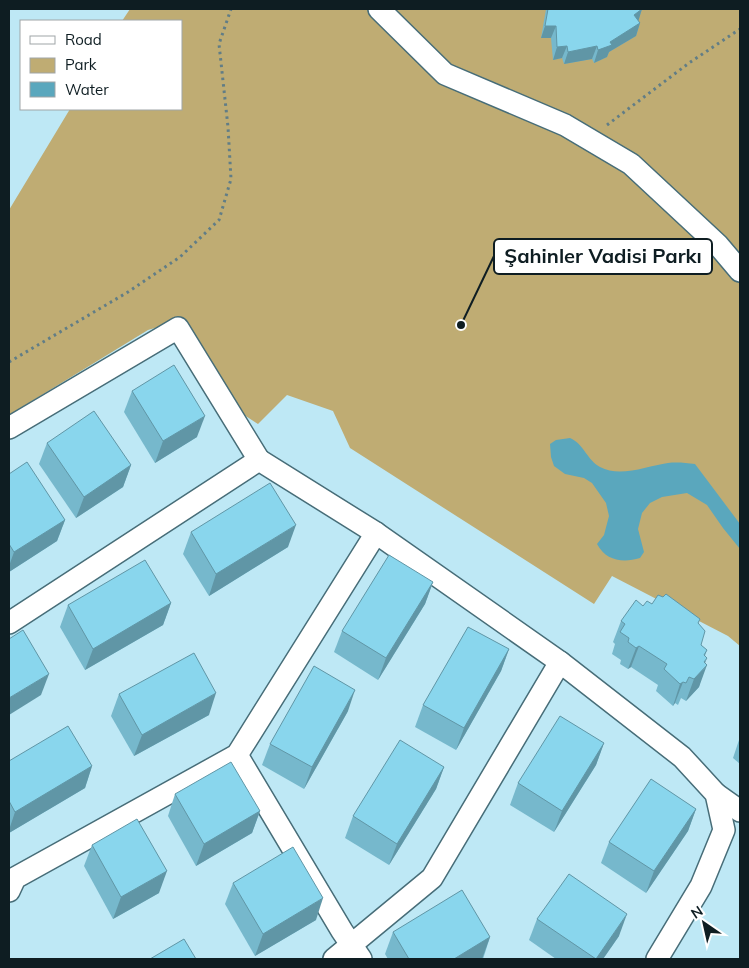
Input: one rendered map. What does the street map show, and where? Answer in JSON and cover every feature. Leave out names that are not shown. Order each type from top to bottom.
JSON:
[{"type":"street","points":[[379,9],[445,74],[565,126],[631,164],[718,245],[740,271]]},
{"type":"street","points":[[9,428],[178,328],[259,460],[376,533],[560,662],[682,757],[716,794],[740,811]]},
{"type":"street","points":[[9,623],[259,460]]},
{"type":"street","points":[[11,879],[237,755],[376,533]]},
{"type":"street","points":[[334,959],[357,953],[432,878],[560,662]]},
{"type":"street","points":[[237,755],[357,953]]},
{"type":"street","points":[[656,959],[701,886],[724,830],[716,794]]},
{"type":"path","points":[[9,362],[128,292],[180,257],[219,220],[231,179],[228,127],[219,44],[231,9]]},
{"type":"path","points":[[588,139],[689,63],[740,29]]},
{"type":"green space","points":[[130,9],[740,9],[740,646],[728,636],[612,576],[594,604],[350,448],[333,411],[287,395],[258,424],[235,409],[178,321],[148,330],[9,415],[9,210],[69,110],[182,110],[182,20],[123,20]]},
{"type":"water","points":[[570,438],[579,444],[596,464],[608,470],[634,470],[671,463],[695,464],[740,524],[740,549],[707,505],[687,493],[662,497],[650,503],[642,513],[638,529],[644,552],[640,558],[621,560],[605,554],[597,544],[604,535],[609,516],[606,503],[592,483],[584,478],[565,474],[554,466],[551,457],[550,444],[556,440]]},
{"type":"building","points":[[548,9],[642,9],[634,15],[640,23],[610,42],[612,45],[598,50],[597,46],[568,52],[567,46],[557,47],[556,26],[545,26]]},
{"type":"building","points":[[174,365],[205,416],[163,441],[132,391]]},
{"type":"building","points":[[94,411],[131,465],[84,497],[47,443]]},
{"type":"building","points":[[27,462],[65,520],[14,552],[9,544],[9,474]]},
{"type":"building","points":[[270,483],[296,525],[216,574],[191,532]]},
{"type":"building","points":[[389,555],[433,582],[386,658],[342,631]]},
{"type":"building","points":[[145,560],[171,603],[93,649],[68,605]]},
{"type":"building","points":[[666,594],[700,619],[698,623],[705,631],[701,645],[707,650],[704,655],[707,658],[704,662],[707,665],[694,679],[689,677],[686,683],[680,684],[664,669],[667,664],[639,646],[636,648],[628,642],[629,638],[620,632],[625,624],[621,621],[636,600],[643,606],[647,601],[652,604],[658,595],[663,597]]},
{"type":"building","points":[[468,627],[509,649],[464,728],[423,705]]},
{"type":"building","points":[[23,630],[49,674],[9,698],[9,639]]},
{"type":"building","points":[[194,653],[216,693],[142,735],[119,694]]},
{"type":"building","points":[[314,666],[355,690],[312,767],[270,744]]},
{"type":"building","points":[[560,716],[604,743],[562,811],[518,783]]},
{"type":"building","points":[[68,726],[92,766],[15,812],[9,801],[9,761]]},
{"type":"building","points":[[400,740],[444,767],[397,844],[353,816]]},
{"type":"building","points":[[231,762],[260,811],[204,844],[175,794]]},
{"type":"building","points":[[651,779],[696,809],[654,871],[609,842]]},
{"type":"building","points":[[137,819],[167,871],[121,897],[92,845]]},
{"type":"building","points":[[293,847],[323,898],[263,934],[233,883]]},
{"type":"building","points":[[569,874],[627,914],[596,959],[537,919]]},
{"type":"building","points":[[462,890],[490,937],[454,959],[409,959],[393,932]]},
{"type":"building","points":[[184,939],[196,959],[150,959]]},
{"type":"place","name":"Şahinler Vadisi Parkı","points":[[461,325]]}]
